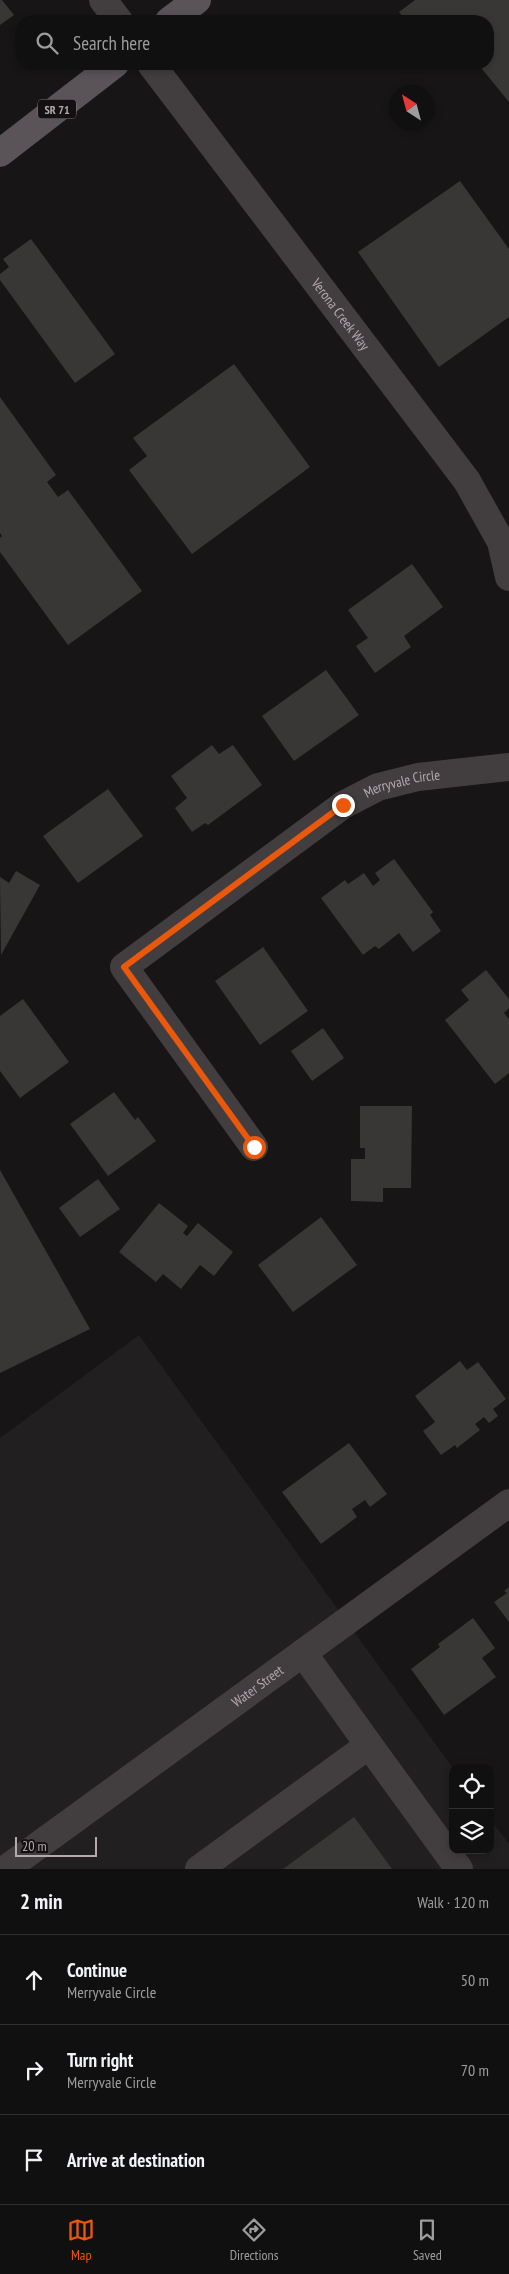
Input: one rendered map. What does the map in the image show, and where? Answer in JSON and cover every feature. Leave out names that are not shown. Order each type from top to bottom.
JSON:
[{"type":"main road","points":[[177,15],[197,0]]},
{"type":"main road","name":"SR 71","points":[[0,153],[107,70]]},
{"type":"street","points":[[103,0],[114,15]]},
{"type":"street","name":"Verona Creek Way","points":[[156,70],[467,481],[501,542],[509,577]]},
{"type":"street","name":"Merryvale Circle","points":[[254,1147],[124,967],[352,800],[378,787],[418,778],[509,767]]},
{"type":"street","name":"Water Street","points":[[6,1869],[509,1504]]},
{"type":"street","points":[[303,1653],[459,1869]]},
{"type":"street","points":[[199,1869],[369,1745]]},
{"type":"shaded area","points":[[139,1335],[450,1764],[449,1854],[494,1854],[494,1824],[509,1844],[509,1869],[0,1869],[0,1438]]},
{"type":"building","points":[[0,0],[14,15],[0,25]]},
{"type":"building","points":[[415,0],[509,0],[509,102],[483,70],[494,70],[494,15],[402,15],[399,12]]},
{"type":"building","points":[[460,181],[509,249],[509,317],[439,367],[358,252]]},
{"type":"building","points":[[31,239],[115,354],[75,383],[0,280],[0,274],[9,267],[3,259]]},
{"type":"building","points":[[234,364],[310,467],[192,554],[129,470],[147,456],[133,438]]},
{"type":"building","points":[[0,397],[56,475],[47,482],[58,497],[68,490],[142,591],[68,645],[0,552],[0,538],[2,536],[0,533]]},
{"type":"building","points":[[412,564],[443,607],[404,636],[411,647],[375,673],[356,646],[368,638],[348,610]]},
{"type":"building","points":[[326,670],[359,715],[294,761],[262,716]]},
{"type":"building","points":[[212,745],[219,754],[233,745],[262,785],[208,825],[205,823],[192,832],[175,808],[187,798],[171,776]]},
{"type":"building","points":[[108,789],[143,836],[78,883],[43,836]]},
{"type":"building","points":[[394,859],[433,912],[430,915],[441,931],[413,952],[399,933],[379,949],[375,946],[363,955],[321,898],[345,880],[348,884],[364,873],[373,886],[380,880],[375,873]]},
{"type":"building","points":[[16,871],[40,885],[1,955],[0,877],[9,883]]},
{"type":"building","points":[[263,947],[308,1011],[260,1045],[215,981]]},
{"type":"building","points":[[486,970],[509,999],[509,1008],[504,1013],[509,1019],[509,1073],[495,1084],[445,1020],[469,1000],[461,990]]},
{"type":"building","points":[[23,999],[69,1062],[20,1098],[0,1071],[0,1016]]},
{"type":"building","points":[[323,1028],[344,1058],[312,1081],[291,1051]]},
{"type":"building","points":[[114,1092],[135,1120],[138,1117],[156,1141],[108,1176],[70,1124]]},
{"type":"building","points":[[360,1106],[412,1106],[411,1188],[383,1188],[383,1202],[351,1201],[351,1159],[365,1159],[365,1148],[360,1148]]},
{"type":"building","points":[[0,1170],[90,1329],[0,1373]]},
{"type":"building","points":[[98,1179],[120,1209],[80,1237],[59,1208]]},
{"type":"building","points":[[159,1203],[188,1226],[183,1233],[187,1236],[198,1223],[233,1252],[214,1276],[200,1265],[181,1289],[163,1274],[156,1282],[119,1252]]},
{"type":"building","points":[[321,1217],[357,1265],[293,1312],[258,1265]]},
{"type":"building","points":[[460,1361],[467,1370],[478,1362],[506,1399],[493,1409],[498,1416],[489,1423],[484,1417],[475,1424],[480,1430],[457,1448],[455,1445],[441,1455],[423,1431],[435,1422],[415,1396]]},
{"type":"building","points":[[349,1443],[387,1494],[370,1507],[365,1500],[352,1509],[357,1517],[321,1544],[282,1492]]},
{"type":"building","points":[[509,1587],[509,1622],[494,1602],[507,1593],[504,1591]]},
{"type":"building","points":[[473,1618],[495,1648],[482,1658],[496,1677],[444,1715],[411,1669],[440,1647],[438,1644]]},
{"type":"building","points":[[354,1817],[392,1869],[283,1869]]},
{"type":"route","points":[[254,1147],[124,967],[343,805]]}]
